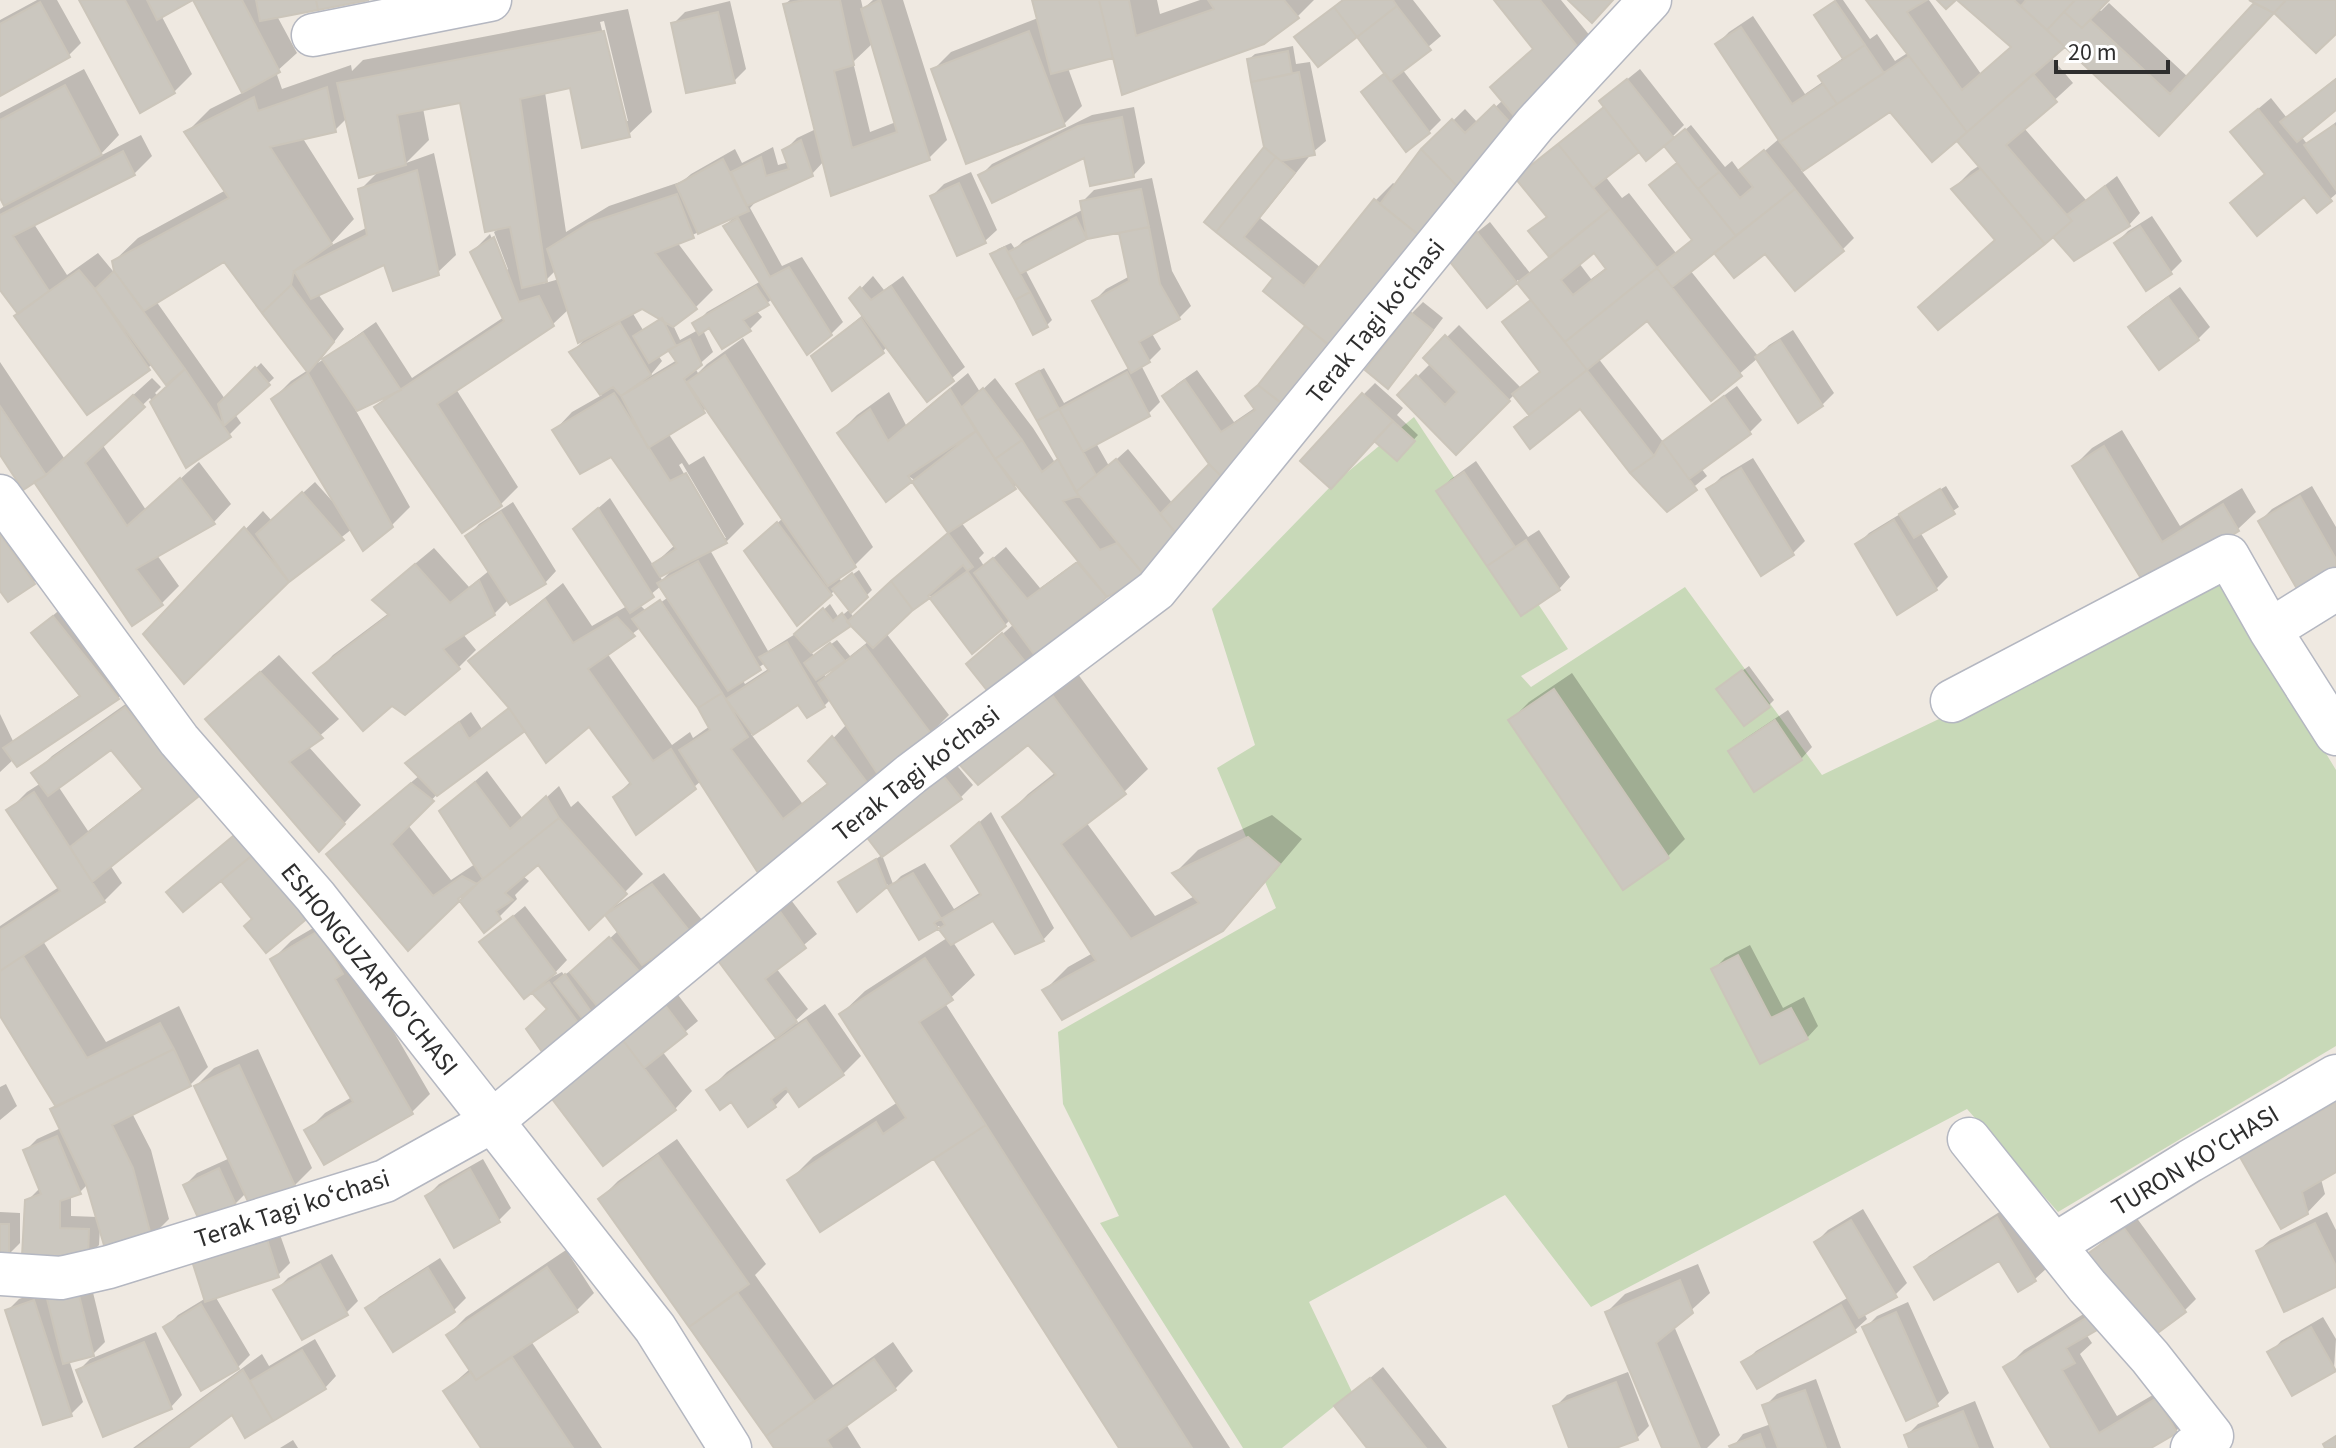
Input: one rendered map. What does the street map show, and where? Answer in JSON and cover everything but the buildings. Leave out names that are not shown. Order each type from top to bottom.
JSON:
[{"type":"street","points":[[313,35],[490,0]]},
{"type":"street","name":"Terak Tagi koʻchasi","points":[[0,1274],[61,1278],[109,1267],[385,1181],[491,1122],[911,774],[1156,590],[1535,124],[1650,0]]},
{"type":"street","name":"ESHONGUZAR KO'CHASI","points":[[0,496],[179,740],[315,896],[655,1328],[730,1448]]},
{"type":"street","points":[[1952,701],[2228,556],[2270,630],[2336,734]]},
{"type":"street","points":[[2270,630],[2336,589]]},
{"type":"street","name":"TURON KO'CHASI","points":[[2054,1245],[2336,1076]]},
{"type":"street","points":[[1969,1139],[2212,1436],[2192,1448]]},
{"type":"green space","points":[[1414,417],[1568,649],[1521,676],[1531,687],[1685,587],[1822,775],[2223,583],[2336,770],[2336,1046],[2058,1212],[1967,1109],[1591,1307],[1505,1195],[1309,1302],[1352,1392],[1282,1448],[1243,1448],[1100,1223],[1119,1216],[1063,1104],[1058,1032],[1276,908],[1217,768],[1255,745],[1212,609],[1332,485]]}]
